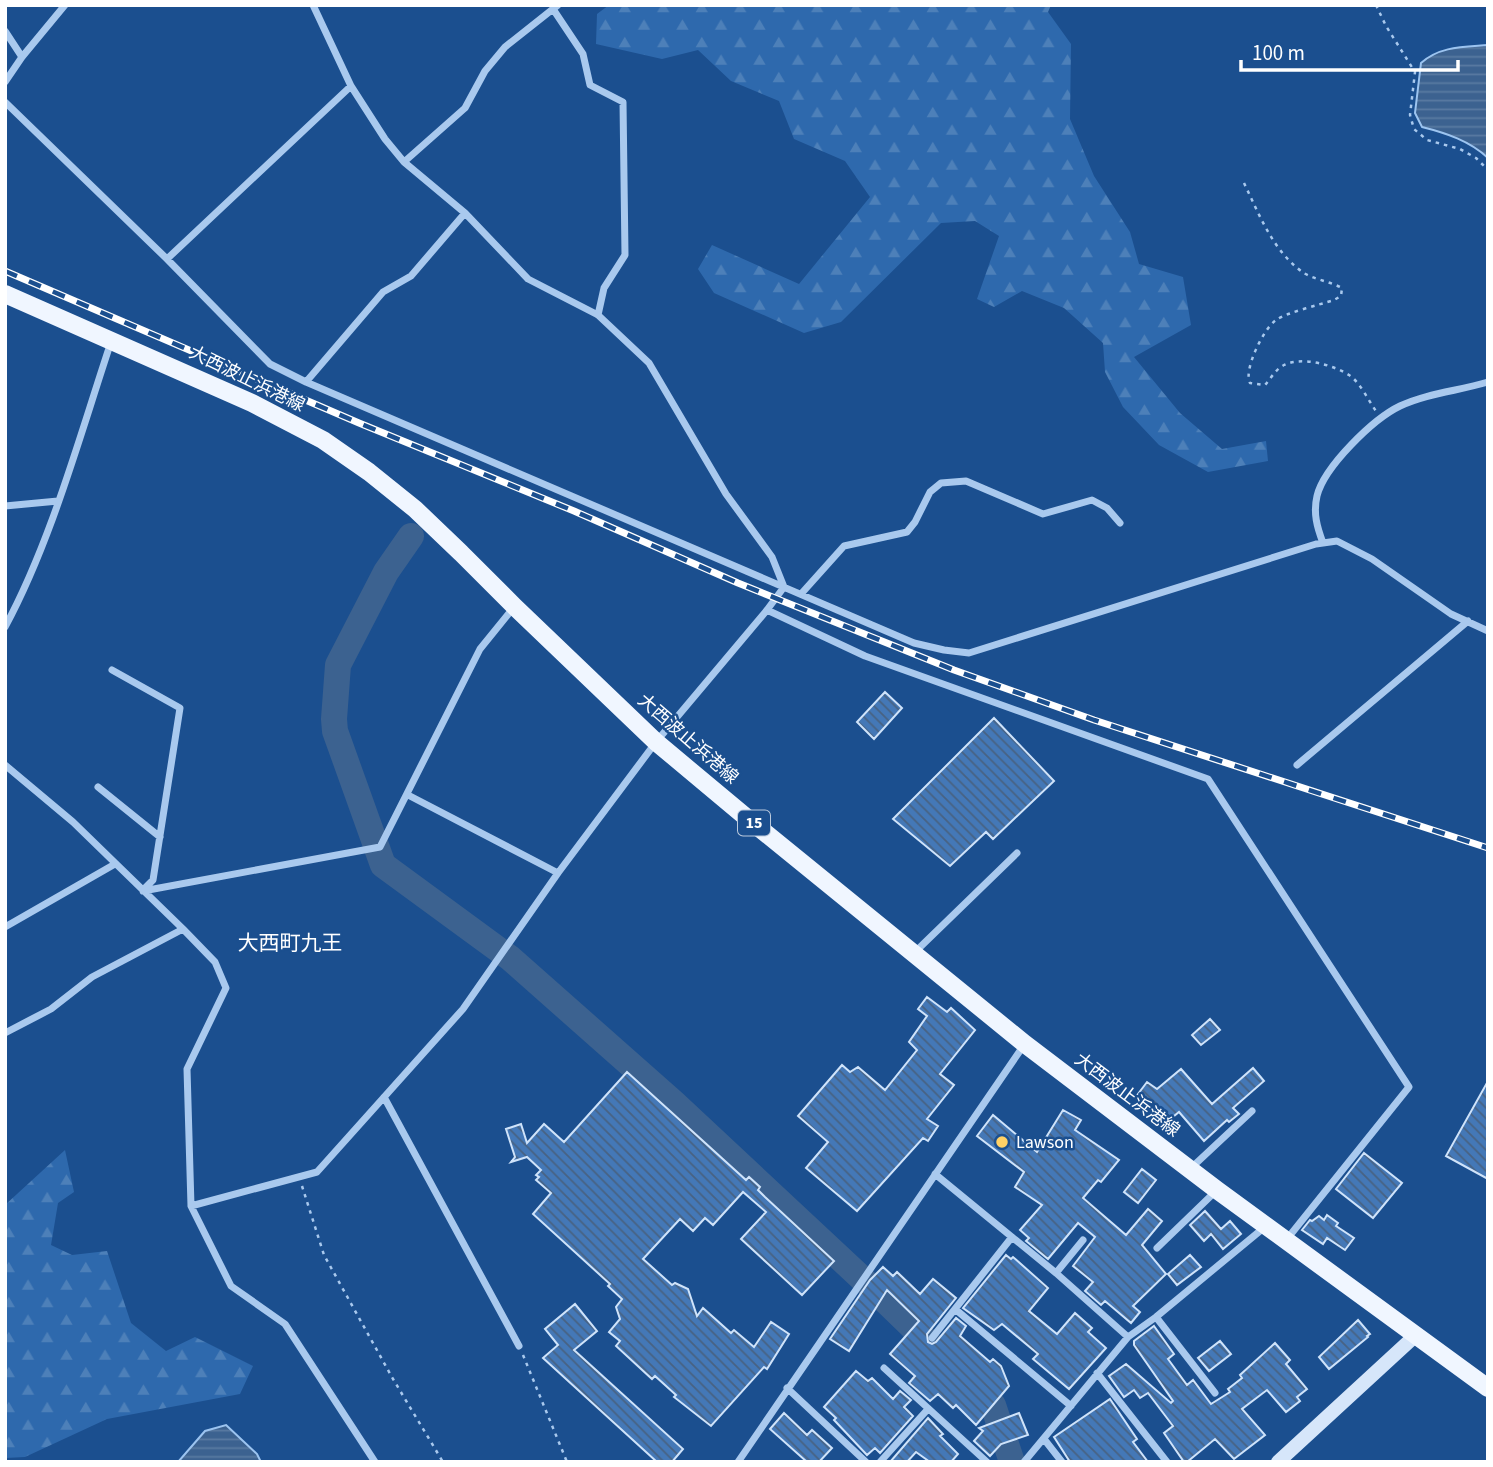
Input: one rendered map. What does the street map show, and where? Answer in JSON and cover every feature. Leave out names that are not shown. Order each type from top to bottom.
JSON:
[{"type":"main road","name":"大西波止浜港線","points":[[5,294],[252,402],[323,440],[369,472],[415,509],[656,742],[913,953],[1025,1044],[1190,1170],[1488,1388]]},
{"type":"street","points":[[5,82],[65,5]]},
{"type":"street","points":[[313,5],[351,86],[384,139],[404,162],[465,213],[528,279],[598,315],[649,363],[726,494],[772,557],[784,587]]},
{"type":"street","points":[[404,162],[465,108],[485,71],[506,47],[556,7],[583,54],[590,85],[623,102],[625,255],[604,288],[598,315]]},
{"type":"street","points":[[5,31],[22,57]]},
{"type":"street","points":[[167,259],[351,86]]},
{"type":"street","points":[[5,102],[167,259],[270,364],[306,382],[914,643],[969,653],[1322,543],[1337,541],[1373,559],[1451,614],[1488,631]]},
{"type":"street","points":[[306,382],[383,292],[411,276],[465,213]]},
{"type":"street","points":[[5,627],[22,596],[58,500],[112,340]]},
{"type":"street","points":[[1322,543],[1315,519],[1317,494],[1334,464],[1397,407],[1424,397],[1488,382]]},
{"type":"street","points":[[801,594],[844,546],[908,532],[930,492],[941,483],[966,481],[1043,514],[1091,500],[1107,508],[1120,523]]},
{"type":"street","points":[[5,506],[58,500]]},
{"type":"street","points":[[191,1206],[317,1172],[463,1009],[558,873],[656,742],[784,587]]},
{"type":"street","points":[[143,891],[380,847],[480,649],[514,607]]},
{"type":"street","points":[[767,610],[865,656],[1208,779],[1409,1087],[1286,1241]]},
{"type":"street","points":[[1297,765],[1468,621]]},
{"type":"street","points":[[112,670],[180,708],[153,880],[143,891]]},
{"type":"street","points":[[5,765],[73,822],[215,962],[226,988],[187,1069],[191,1206],[231,1286],[285,1324],[375,1462]]},
{"type":"street","points":[[98,787],[160,837]]},
{"type":"street","points":[[408,795],[558,873]]},
{"type":"street","points":[[913,953],[1017,853]]},
{"type":"street","points":[[5,927],[115,864]]},
{"type":"street","points":[[5,1033],[51,1009],[92,978],[183,929]]},
{"type":"street","points":[[738,1462],[1025,1044]]},
{"type":"street","points":[[384,1097],[519,1346]]},
{"type":"street","points":[[1190,1170],[1252,1111]]},
{"type":"street","points":[[935,1174],[1128,1336]]},
{"type":"street","points":[[1157,1248],[1217,1190]]},
{"type":"street","points":[[1024,1462],[1128,1336],[1156,1317],[1266,1225]]},
{"type":"street","points":[[932,1338],[1012,1237]]},
{"type":"street","points":[[1056,1273],[1083,1241]]},
{"type":"street","points":[[956,1309],[1071,1406]]},
{"type":"street","points":[[1156,1317],[1215,1393]]},
{"type":"street","points":[[1278,1462],[1416,1335]]},
{"type":"street","points":[[884,1368],[987,1462]]},
{"type":"street","points":[[1097,1373],[1167,1462]]},
{"type":"street","points":[[788,1388],[866,1462]]},
{"type":"street","points":[[880,1462],[928,1409]]},
{"type":"street","points":[[1044,1439],[1062,1462]]},
{"type":"path","points":[[1376,5],[1415,72],[1410,115],[1414,129],[1427,140],[1460,149],[1476,158],[1488,170]]},
{"type":"path","points":[[1244,183],[1266,230],[1285,255],[1301,272],[1342,288],[1341,296],[1334,300],[1276,320],[1252,358],[1247,378],[1250,383],[1265,385],[1277,370],[1286,364],[1297,361],[1324,365],[1351,376],[1381,419]]},
{"type":"path","points":[[299,1177],[324,1255],[443,1462]]},
{"type":"path","points":[[519,1346],[567,1462]]},
{"type":"green space","points":[[609,5],[1051,5],[1048,12],[1071,44],[1070,119],[1094,176],[1130,232],[1139,264],[1183,277],[1191,325],[1134,357],[1180,413],[1222,449],[1266,441],[1268,461],[1208,472],[1159,445],[1123,407],[1105,372],[1103,343],[1064,308],[1022,291],[994,307],[977,299],[999,236],[975,221],[941,223],[841,322],[804,333],[714,293],[698,269],[712,245],[799,284],[870,197],[845,161],[794,139],[779,101],[731,81],[698,50],[662,59],[596,44],[597,14]]},
{"type":"green space","points":[[65,1150],[74,1192],[58,1203],[51,1245],[72,1255],[107,1251],[131,1323],[166,1351],[195,1337],[253,1366],[240,1394],[107,1419],[25,1457],[5,1458],[5,1205]]},
{"type":"shaded area","points":[[1488,45],[1488,158],[1457,138],[1422,127],[1415,113],[1421,63],[1444,50]]},
{"type":"shaded area","points":[[226,1425],[257,1454],[261,1462],[178,1462],[205,1431]]},
{"type":"building","points":[[885,692],[902,708],[874,739],[857,722]]},
{"type":"building","points":[[994,718],[1054,781],[993,839],[986,832],[950,866],[893,819]]},
{"type":"building","points":[[927,997],[947,1012],[951,1008],[975,1030],[940,1074],[954,1085],[927,1119],[938,1126],[928,1141],[923,1138],[857,1211],[806,1168],[828,1142],[798,1116],[842,1065],[850,1072],[858,1067],[885,1090],[917,1050],[909,1042],[927,1016],[918,1009]]},
{"type":"building","points":[[1210,1019],[1220,1030],[1201,1045],[1192,1035]]},
{"type":"building","points":[[1253,1068],[1264,1081],[1233,1108],[1239,1114],[1229,1122],[1227,1120],[1204,1141],[1179,1112],[1168,1121],[1135,1098],[1147,1082],[1157,1089],[1181,1069],[1212,1104]]},
{"type":"building","points":[[627,1072],[746,1180],[749,1177],[760,1187],[758,1190],[765,1197],[834,1261],[802,1295],[741,1239],[766,1212],[743,1192],[713,1225],[705,1218],[693,1231],[680,1219],[643,1259],[672,1285],[675,1283],[688,1289],[697,1316],[703,1308],[731,1333],[734,1330],[754,1347],[771,1322],[789,1334],[767,1369],[764,1367],[711,1426],[674,1397],[676,1395],[655,1376],[652,1379],[616,1346],[620,1341],[609,1332],[620,1319],[616,1307],[622,1299],[608,1286],[610,1284],[533,1214],[551,1193],[536,1180],[539,1177],[536,1175],[541,1170],[527,1157],[511,1162],[515,1157],[506,1129],[521,1124],[527,1143],[544,1124],[564,1142]]},
{"type":"building","points":[[1488,1081],[1488,1179],[1446,1156]]},
{"type":"building","points":[[1063,1110],[1081,1120],[1075,1130],[1119,1160],[1083,1198],[1126,1235],[1148,1209],[1162,1221],[1142,1245],[1166,1274],[1133,1306],[1140,1312],[1131,1323],[1105,1301],[1101,1305],[1085,1291],[1093,1282],[1073,1266],[1095,1237],[1078,1223],[1048,1259],[1026,1241],[1029,1238],[1020,1230],[1042,1205],[1015,1187],[1024,1172],[977,1136],[993,1115],[1037,1152]]},
{"type":"building","points":[[1364,1153],[1402,1183],[1373,1218],[1336,1189]]},
{"type":"building","points":[[1142,1169],[1156,1180],[1138,1203],[1124,1192]]},
{"type":"building","points":[[1205,1211],[1221,1229],[1230,1221],[1241,1234],[1223,1249],[1211,1234],[1204,1241],[1190,1225]]},
{"type":"building","points":[[1327,1215],[1338,1223],[1336,1226],[1354,1238],[1345,1250],[1327,1238],[1323,1244],[1302,1230],[1310,1220],[1319,1216],[1324,1220]]},
{"type":"building","points":[[1006,1255],[1011,1259],[1013,1257],[1048,1288],[1029,1311],[1057,1334],[1075,1313],[1092,1328],[1088,1332],[1106,1348],[1069,1389],[1033,1359],[1038,1354],[1002,1324],[994,1330],[963,1308]]},
{"type":"building","points":[[1190,1255],[1201,1267],[1177,1285],[1168,1274]]},
{"type":"building","points":[[883,1267],[893,1276],[897,1272],[920,1294],[933,1279],[956,1298],[927,1334],[928,1342],[936,1342],[956,1318],[966,1326],[960,1336],[990,1362],[993,1359],[1001,1366],[1009,1386],[976,1425],[956,1405],[953,1408],[938,1394],[930,1401],[909,1383],[915,1376],[890,1354],[919,1321],[887,1290],[849,1351],[830,1339],[870,1280]]},
{"type":"building","points":[[575,1304],[597,1331],[574,1350],[683,1449],[672,1462],[657,1462],[543,1358],[558,1345],[545,1329]]},
{"type":"building","points":[[1358,1320],[1370,1334],[1329,1369],[1319,1357]]},
{"type":"building","points":[[1154,1326],[1174,1354],[1168,1359],[1187,1385],[1193,1380],[1211,1404],[1230,1392],[1228,1389],[1242,1378],[1240,1375],[1275,1343],[1290,1360],[1286,1364],[1307,1389],[1297,1397],[1300,1401],[1286,1412],[1267,1390],[1242,1409],[1265,1435],[1234,1459],[1215,1439],[1184,1462],[1164,1433],[1173,1426],[1148,1393],[1140,1398],[1134,1390],[1124,1397],[1109,1376],[1126,1364],[1171,1403],[1173,1401],[1134,1345],[1134,1341]]},
{"type":"building","points":[[1220,1341],[1231,1354],[1209,1371],[1198,1358]]},
{"type":"building","points":[[856,1371],[868,1381],[872,1378],[893,1399],[900,1391],[911,1400],[904,1407],[913,1416],[880,1453],[875,1448],[867,1455],[824,1407]]},
{"type":"building","points":[[1110,1399],[1137,1439],[1133,1442],[1148,1462],[1070,1462],[1054,1437]]},
{"type":"building","points":[[784,1413],[807,1435],[812,1430],[832,1448],[819,1462],[807,1462],[770,1429]]},
{"type":"building","points":[[1019,1413],[1028,1435],[1001,1444],[990,1456],[974,1441],[983,1431],[979,1428]]},
{"type":"building","points":[[928,1418],[943,1434],[940,1436],[958,1454],[951,1462],[930,1462],[916,1452],[907,1462],[890,1462]]},
{"type":"waterway","points":[[411,536],[386,572],[338,665],[335,731],[383,865],[510,958],[674,1103],[871,1287],[993,1405],[1012,1462]]},
{"type":"railway","points":[[5,271],[738,583],[954,670],[1094,720],[1488,848]]},
{"type":"place","name":"Lawson","points":[[1002,1142]]},
{"type":"district","name":"大西町九王","points":[[290,943]]}]
